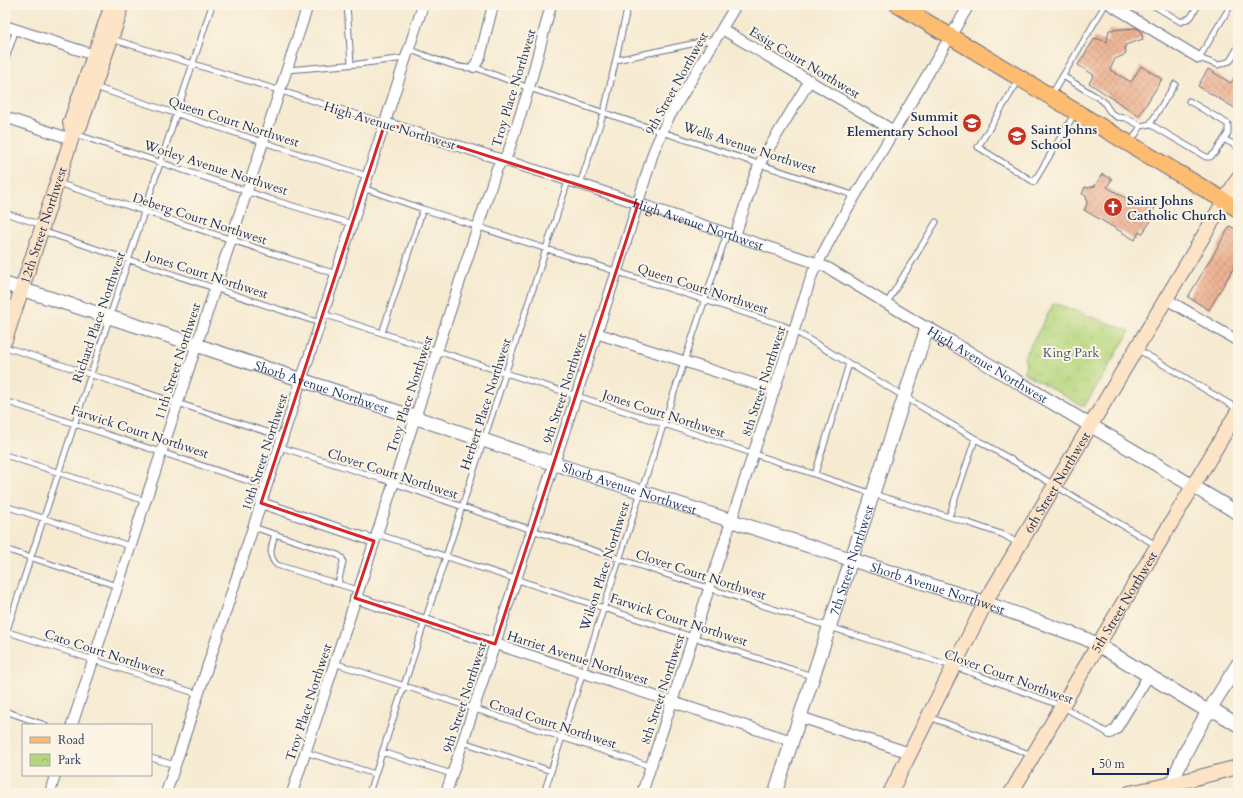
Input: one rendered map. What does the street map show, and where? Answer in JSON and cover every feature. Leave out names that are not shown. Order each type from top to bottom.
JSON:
[{"type":"main road","name":"12th Street Northwest","points":[[72,136],[70,123],[112,5]]},
{"type":"main road","name":"12th Street Northwest","points":[[5,340],[72,136],[80,126],[119,16],[120,5]]},
{"type":"main road","points":[[898,5],[1231,205]]},
{"type":"main road","name":"6th Street Northwest","points":[[890,793],[986,603],[1166,299],[1231,205],[1238,178]]},
{"type":"main road","name":"5th Street Northwest","points":[[1011,793],[1238,410]]},
{"type":"main road","points":[[1129,793],[1171,789],[1238,767]]},
{"type":"street","name":"11th Street Northwest","points":[[72,724],[308,5]]},
{"type":"street","name":"10th Street Northwest","points":[[166,793],[322,319],[423,5]]},
{"type":"street","points":[[474,67],[480,57],[493,5]]},
{"type":"street","name":"Troy Place Northwest","points":[[292,793],[356,594],[497,168],[508,153],[529,88],[551,5]]},
{"type":"street","name":"9th Street Northwest","points":[[446,793],[617,271],[654,150],[662,131],[736,5]]},
{"type":"street","name":"8th Street Northwest","points":[[642,793],[708,587],[816,263],[969,5]]},
{"type":"street","points":[[1111,5],[1199,58]]},
{"type":"street","points":[[5,26],[94,55]]},
{"type":"street","name":"Essig Court Northwest","points":[[722,29],[894,131]]},
{"type":"street","name":"Wilson Place Northwest","points":[[731,235],[760,163],[810,80]]},
{"type":"street","name":"Worley Avenue Northwest","points":[[5,117],[72,136]]},
{"type":"street","name":"High Avenue Northwest","points":[[385,123],[580,184],[816,263],[887,303],[1238,513]]},
{"type":"street","name":"Shorb Avenue Northwest","points":[[5,284],[986,603],[1084,638],[1149,675],[1208,712],[1217,712],[1238,725]]},
{"type":"street","points":[[1166,299],[1238,341]]},
{"type":"street","name":"7th Street Northwest","points":[[775,793],[927,328]]},
{"type":"street","points":[[596,333],[773,390]]},
{"type":"street","name":"Farwick Court Northwest","points":[[261,503],[375,538]]},
{"type":"street","name":"Harriet Avenue Northwest","points":[[356,594],[425,621],[792,741]]},
{"type":"street","points":[[1171,789],[1178,768],[1208,712],[1238,664]]},
{"type":"street","points":[[1110,733],[1116,729],[1149,675]]},
{"type":"street","points":[[800,717],[910,753]]},
{"type":"street","points":[[50,793],[56,776]]},
{"type":"lane","name":"Richard Place Northwest","points":[[5,633],[44,519],[90,374],[212,5]]},
{"type":"lane","points":[[347,5],[352,64]]},
{"type":"lane","points":[[580,184],[604,112],[628,5]]},
{"type":"lane","points":[[1050,97],[1105,5]]},
{"type":"lane","points":[[1153,5],[1181,22],[1191,17],[1198,5]]},
{"type":"lane","points":[[1231,5],[1199,58],[1218,65],[1230,61],[1238,47]]},
{"type":"lane","points":[[5,62],[16,29]]},
{"type":"lane","points":[[616,60],[716,38]]},
{"type":"lane","name":"High Avenue Northwest","points":[[111,39],[385,123]]},
{"type":"lane","name":"Wells Avenue Northwest","points":[[286,70],[352,64],[407,54],[461,68],[470,69],[474,67],[529,88],[760,163],[856,196]]},
{"type":"lane","points":[[1063,76],[1103,101],[1111,113],[1117,117],[1126,118],[1141,126],[1150,124],[1210,158],[1213,156],[1228,133],[1228,124],[1189,101]]},
{"type":"lane","points":[[1020,79],[978,147],[1034,182],[1075,112]]},
{"type":"lane","points":[[1150,124],[1174,84]]},
{"type":"lane","name":"Queen Court Northwest","points":[[94,87],[367,176]]},
{"type":"lane","points":[[1130,144],[1141,126]]},
{"type":"lane","name":"Worley Avenue Northwest","points":[[72,136],[160,162],[352,224]]},
{"type":"lane","points":[[1224,139],[1238,148]]},
{"type":"lane","name":"Herbert Place Northwest","points":[[369,793],[463,508],[568,181]]},
{"type":"lane","name":"Deberg Court Northwest","points":[[57,183],[336,274]]},
{"type":"lane","name":"Queen Court Northwest","points":[[363,188],[423,209],[782,325],[793,330],[1157,546]]},
{"type":"lane","points":[[382,333],[423,209]]},
{"type":"lane","name":"Jones Court Northwest","points":[[5,213],[128,260],[215,289],[322,319],[382,333],[873,494],[1004,535],[1020,544]]},
{"type":"lane","points":[[887,303],[936,222]]},
{"type":"lane","name":"Wilson Place Northwest","points":[[544,793],[641,492],[705,300],[731,235]]},
{"type":"lane","name":"Clover Court Northwest","points":[[5,347],[177,404],[393,484],[463,508],[954,666],[1062,706],[1110,733]]},
{"type":"lane","points":[[1136,349],[1238,410]]},
{"type":"lane","points":[[815,474],[849,364]]},
{"type":"lane","name":"Farwick Court Northwest","points":[[5,401],[266,487]]},
{"type":"lane","points":[[949,517],[975,439]]},
{"type":"lane","points":[[5,455],[145,501]]},
{"type":"lane","points":[[5,506],[130,546]]},
{"type":"lane","points":[[253,527],[338,555],[342,558],[343,562],[338,584]]},
{"type":"lane","points":[[275,534],[270,555],[272,561],[276,565],[338,584],[356,594]]},
{"type":"lane","name":"Farwick Court Northwest","points":[[375,538],[447,557],[813,676]]},
{"type":"lane","points":[[5,550],[117,586]]},
{"type":"lane","name":"Cato Court Northwest","points":[[5,633],[198,694]]},
{"type":"lane","name":"Croad Court Northwest","points":[[334,663],[650,766]]},
{"type":"lane","points":[[5,711],[42,724]]},
{"type":"lane","points":[[928,717],[1033,755]]},
{"type":"lane","points":[[463,742],[551,771]]},
{"type":"lane","points":[[305,752],[375,774]]},
{"type":"lane","points":[[382,752],[452,774]]},
{"type":"lane","points":[[152,758],[175,765]]},
{"type":"highlighted area","points":[[385,123],[638,204],[495,644],[355,598],[374,541],[261,503]]},
{"type":"green space","name":"King Park","points":[[1054,303],[1130,331],[1084,407],[1023,372],[1026,366],[1024,357]]},
{"type":"building","points":[[1137,28],[1141,31],[1143,39],[1125,45],[1126,54],[1115,59],[1110,70],[1131,82],[1141,66],[1162,79],[1139,116],[1089,83],[1094,75],[1078,65],[1095,38],[1107,42],[1109,30]]},
{"type":"building","points":[[1208,69],[1231,83],[1238,71],[1238,110],[1198,86]]},
{"type":"building","name":"Saint Johns Catholic Church","points":[[1102,174],[1112,179],[1107,187],[1142,208],[1146,200],[1156,206],[1148,219],[1151,221],[1142,234],[1139,232],[1135,240],[1084,210],[1087,204],[1086,196],[1082,194],[1085,187],[1088,188],[1095,186]]},
{"type":"building","points":[[1230,226],[1238,231],[1238,260],[1209,310],[1188,297]]},
{"type":"place","name":"Summit Elementary School","points":[[972,123]]},
{"type":"place","name":"Saint Johns School","points":[[1017,136]]},
{"type":"place","name":"Saint Johns Catholic Church","points":[[1113,207]]}]
